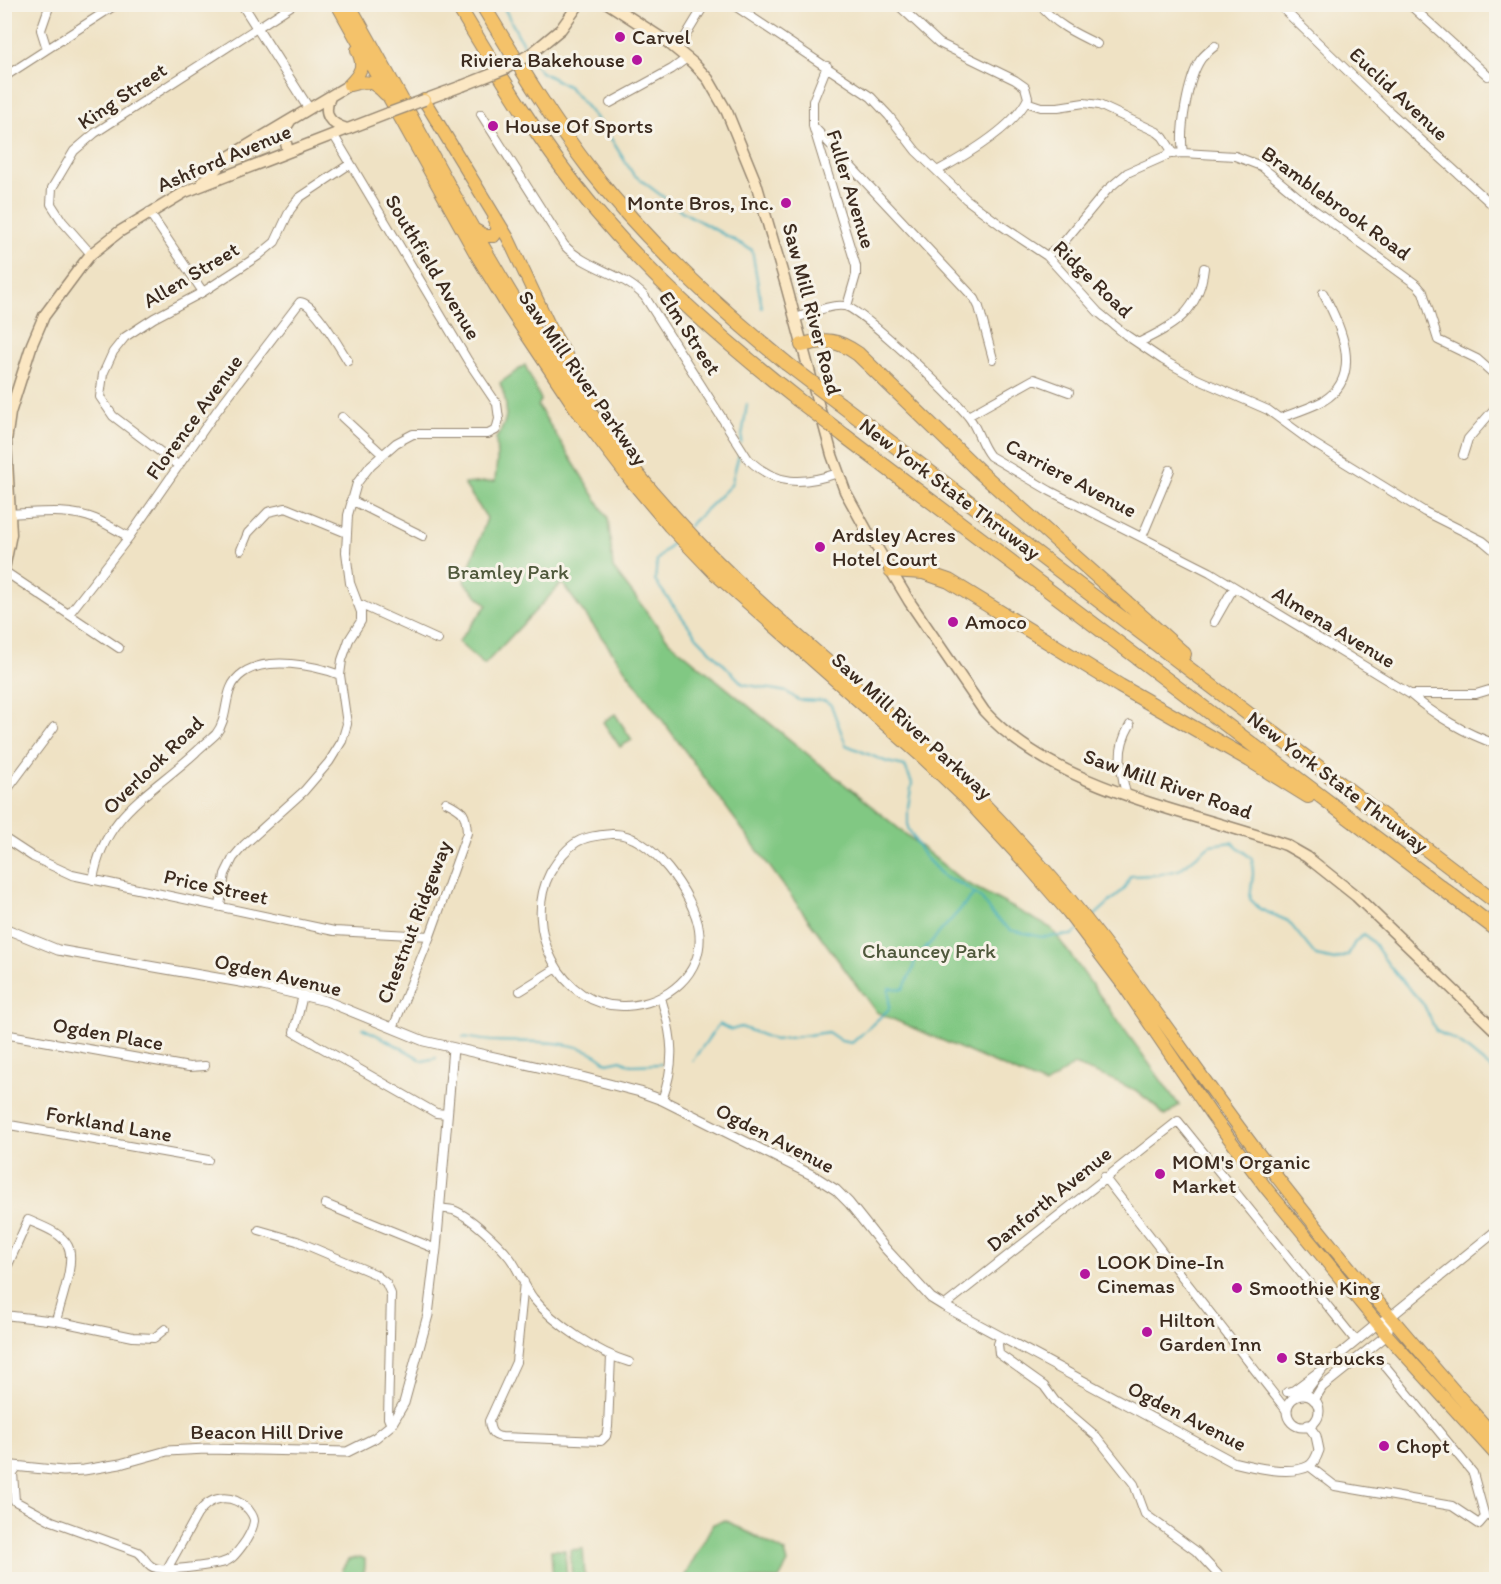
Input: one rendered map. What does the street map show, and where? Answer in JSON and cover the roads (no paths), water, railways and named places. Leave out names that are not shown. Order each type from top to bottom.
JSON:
[{"type":"highway","points":[[337,4],[362,62],[360,73],[349,85]]},
{"type":"highway","name":"Saw Mill River Parkway","points":[[337,4],[391,107],[477,256],[525,333],[601,442],[691,542],[913,735],[958,777],[1016,837],[1268,1165],[1390,1317],[1497,1438]]},
{"type":"highway","name":"Saw Mill River Parkway","points":[[349,4],[474,230],[537,334],[673,522]]},
{"type":"highway","name":"New York State Thruway","points":[[457,4],[525,115],[597,212],[680,301],[726,342],[845,436],[1497,929]]},
{"type":"highway","name":"New York State Thruway","points":[[482,4],[573,147],[611,195],[695,285],[786,363],[1497,902]]},
{"type":"highway","points":[[349,85],[372,82],[391,107]]},
{"type":"highway","points":[[426,104],[508,238],[564,352],[627,459]]},
{"type":"highway","points":[[474,230],[488,237],[496,235],[498,229],[490,211]]},
{"type":"highway","points":[[802,345],[823,340],[833,341],[858,354],[987,479],[1238,705]]},
{"type":"highway","points":[[891,570],[932,574],[959,586],[1120,686],[1250,760],[1381,841]]},
{"type":"highway","name":"Saw Mill River Parkway","points":[[1091,934],[1248,1164],[1377,1324],[1497,1455]]},
{"type":"main road","name":"Ashford Avenue","points":[[4,570],[11,534],[6,461],[10,413],[32,344],[49,308],[91,254],[149,212],[197,186],[347,129],[391,107],[426,104],[498,72],[532,53],[561,29],[579,4]]},
{"type":"main road","name":"Saw Mill River Road","points":[[609,4],[687,58],[712,87],[733,124],[756,183],[838,473],[859,518],[909,602],[992,719],[1024,746],[1077,775],[1126,794],[1267,838],[1286,845],[1307,857],[1356,896],[1497,1031]]},
{"type":"main road","name":"Ashford Avenue","points":[[197,186],[230,156],[349,85]]},
{"type":"main road","points":[[330,97],[326,108],[328,119],[347,129]]},
{"type":"main road","points":[[288,151],[283,132],[290,121]]},
{"type":"street","points":[[47,49],[41,30],[50,4]]},
{"type":"street","points":[[4,77],[117,4]]},
{"type":"street","points":[[242,4],[309,109]]},
{"type":"street","name":"King Street","points":[[91,254],[62,221],[51,204],[52,188],[74,152],[95,133],[294,4]]},
{"type":"street","points":[[678,50],[705,4]]},
{"type":"street","name":"Ridge Road","points":[[732,4],[871,97],[916,151],[966,199],[1047,256],[1098,312],[1138,343],[1197,379],[1268,410],[1313,443],[1425,512],[1483,541],[1496,550]]},
{"type":"street","points":[[897,4],[939,43],[1025,87],[1028,99],[1023,108],[978,148],[937,171]]},
{"type":"street","points":[[1039,4],[1050,18],[1065,29],[1097,44]]},
{"type":"street","name":"Euclid Avenue","points":[[1278,4],[1390,112],[1497,208]]},
{"type":"street","points":[[1409,4],[1488,76]]},
{"type":"street","points":[[1178,153],[1191,80],[1202,57],[1215,46]]},
{"type":"street","points":[[610,103],[672,69],[687,58]]},
{"type":"street","name":"Fuller Avenue","points":[[827,66],[813,101],[813,126],[856,266],[856,275],[847,306]]},
{"type":"street","points":[[1026,102],[1058,107],[1084,102],[1099,105],[1157,132],[1178,153]]},
{"type":"street","name":"Elm Street","points":[[481,114],[564,245],[577,256],[634,287],[645,297],[751,461],[772,475],[795,482],[817,480],[838,473]]},
{"type":"street","points":[[813,126],[975,299],[980,307],[993,359]]},
{"type":"street","name":"Southfield Avenue","points":[[333,134],[468,361],[497,404],[500,418],[496,430],[488,434],[413,434],[382,454]]},
{"type":"street","points":[[1047,256],[1063,243],[1107,190],[1127,173],[1178,153]]},
{"type":"street","name":"Bramblebrook Road","points":[[1178,153],[1235,156],[1261,166],[1309,206],[1417,285],[1423,292],[1438,340],[1477,359],[1497,376]]},
{"type":"street","name":"Allen Street","points":[[179,466],[113,416],[100,397],[103,374],[113,352],[125,337],[203,292],[258,256],[275,242],[290,210],[299,198],[350,164]]},
{"type":"street","points":[[149,212],[203,292]]},
{"type":"street","points":[[1138,343],[1171,327],[1190,310],[1202,285],[1204,268]]},
{"type":"street","points":[[1280,418],[1324,401],[1336,390],[1344,374],[1346,348],[1338,322],[1323,292]]},
{"type":"street","name":"Florence Avenue","points":[[69,614],[129,537],[227,397],[258,360],[300,302],[313,310],[348,361]]},
{"type":"street","points":[[795,318],[835,305],[847,306]]},
{"type":"street","name":"Carriere Avenue","points":[[847,306],[861,314],[886,335],[968,416],[990,456],[1050,491],[1161,546]]},
{"type":"street","points":[[968,416],[1034,379],[1069,392]]},
{"type":"street","points":[[1463,455],[1468,439],[1497,407]]},
{"type":"street","points":[[220,906],[225,874],[233,858],[303,791],[329,762],[342,741],[347,724],[340,675],[342,660],[361,621],[361,612],[350,584],[346,552],[351,500],[357,483],[382,454],[342,417]]},
{"type":"street","points":[[1142,537],[1170,470]]},
{"type":"street","points":[[351,500],[423,536]]},
{"type":"street","points":[[241,550],[248,533],[268,512],[286,508],[347,533]]},
{"type":"street","points":[[10,514],[59,512],[80,514],[96,519],[129,537]]},
{"type":"street","name":"Almena Avenue","points":[[1161,546],[1234,587],[1410,694],[1438,715],[1497,744]]},
{"type":"street","points":[[4,570],[119,648]]},
{"type":"street","points":[[1214,622],[1234,587]]},
{"type":"street","points":[[357,603],[438,640]]},
{"type":"street","name":"Overlook Road","points":[[93,880],[95,863],[111,830],[130,806],[178,769],[217,733],[226,713],[226,699],[233,682],[242,674],[265,664],[289,663],[340,675]]},
{"type":"street","points":[[1410,694],[1476,694],[1497,688]]},
{"type":"street","points":[[1126,794],[1120,765],[1122,738],[1130,725]]},
{"type":"street","points":[[4,794],[54,727]]},
{"type":"street","name":"Chestnut Ridgeway","points":[[393,1028],[430,936],[467,833],[466,817],[459,809],[446,802]]},
{"type":"street","points":[[623,834],[645,844],[670,871],[690,904],[699,927],[698,950],[691,969],[675,989],[660,998],[628,1006],[606,1004],[592,999],[575,988],[556,968],[546,948],[540,919],[541,898],[548,876],[560,858],[577,842],[592,837],[623,834]]},
{"type":"street","name":"Price Street","points":[[4,838],[51,867],[93,880],[334,931],[430,936]]},
{"type":"street","name":"Ogden Avenue","points":[[4,928],[58,950],[326,1001],[424,1041],[578,1076],[662,1100],[814,1176],[836,1190],[931,1298],[1000,1338],[1233,1462],[1250,1467],[1290,1471],[1309,1466]]},
{"type":"street","points":[[520,991],[556,968]]},
{"type":"street","points":[[303,995],[294,1032],[436,1113],[447,1114]]},
{"type":"street","points":[[660,998],[668,1023],[672,1051],[669,1080],[662,1100]]},
{"type":"street","name":"Ogden Place","points":[[4,1034],[189,1067],[205,1066]]},
{"type":"street","name":"Beacon Hill Drive","points":[[4,1465],[63,1471],[84,1470],[120,1464],[167,1450],[347,1452],[375,1438],[391,1425],[404,1403],[428,1315],[436,1249],[453,1048]]},
{"type":"street","name":"Danforth Avenue","points":[[944,1306],[1104,1177],[1178,1121],[1356,1341]]},
{"type":"street","name":"Forkland Lane","points":[[4,1124],[208,1160]]},
{"type":"street","points":[[1104,1177],[1269,1384],[1288,1416],[1298,1426],[1313,1423],[1318,1414],[1318,1406],[1314,1400],[1309,1396],[1294,1395],[1269,1384]]},
{"type":"street","points":[[325,1204],[436,1249]]},
{"type":"street","points":[[439,1209],[453,1210],[480,1228],[510,1258],[533,1298],[554,1319],[611,1356],[629,1362]]},
{"type":"street","points":[[4,1274],[28,1221],[60,1237],[68,1247],[70,1262],[56,1321]]},
{"type":"street","points":[[259,1230],[297,1241],[332,1255],[375,1274],[386,1283],[391,1294],[388,1418],[391,1425]]},
{"type":"street","points":[[1287,1411],[1294,1395],[1308,1388],[1323,1368],[1497,1232]]},
{"type":"street","points":[[524,1282],[516,1362],[489,1420],[493,1434],[502,1437],[601,1441],[606,1436],[608,1427],[611,1356]]},
{"type":"street","points":[[4,1315],[56,1321],[150,1339],[165,1329]]},
{"type":"street","points":[[1314,1400],[1322,1387],[1387,1335],[1390,1317]]},
{"type":"street","points":[[1000,1338],[999,1354],[1044,1386],[1055,1401],[1096,1436],[1134,1484],[1145,1514],[1196,1551],[1223,1580]]},
{"type":"street","points":[[1308,1425],[1316,1436],[1319,1450],[1309,1466],[1335,1486],[1452,1506],[1479,1524],[1485,1517],[1473,1473],[1386,1367]]},
{"type":"street","points":[[17,1467],[13,1473],[15,1501],[52,1521],[138,1552],[151,1566],[162,1570],[229,1562],[246,1540],[254,1523],[252,1514],[238,1501],[231,1498],[222,1497],[209,1502],[202,1507],[167,1569]]},
{"type":"waterway","points":[[502,4],[527,52]]},
{"type":"waterway","points":[[530,57],[541,72],[569,87],[605,129],[633,174],[683,212],[752,250],[762,308]]},
{"type":"waterway","points":[[741,443],[747,404]]},
{"type":"waterway","points":[[689,526],[731,485],[740,451]]},
{"type":"waterway","points":[[677,538],[657,560],[655,581],[697,637],[743,684],[787,692],[798,700],[825,701],[831,705],[846,745],[887,762],[905,766],[912,783],[908,807],[908,828],[924,856],[944,877],[963,885],[981,898],[991,913],[1010,930],[1042,937],[1072,935],[1078,930]]},
{"type":"waterway","points":[[1091,919],[1125,888],[1130,876],[1156,875],[1179,870],[1210,845],[1232,842],[1252,859],[1250,899],[1260,909],[1288,921],[1316,956],[1335,960],[1348,955],[1355,942],[1364,934],[1424,1005],[1436,1031],[1457,1041],[1496,1073]]},
{"type":"waterway","points":[[693,1060],[719,1024],[731,1030],[741,1027],[775,1040],[828,1032],[841,1041],[852,1043],[889,1009],[889,988],[903,989],[915,960],[974,894]]},
{"type":"waterway","points":[[362,1028],[423,1061],[436,1058]]},
{"type":"waterway","points":[[463,1037],[491,1041],[569,1045],[596,1055],[607,1063],[621,1060],[631,1065],[661,1064]]},
{"type":"place","name":"Carvel","points":[[620,37]]},
{"type":"place","name":"Riviera Bakehouse","points":[[637,60]]},
{"type":"place","name":"House Of Sports","points":[[493,126]]},
{"type":"place","name":"Monte Bros, Inc.","points":[[786,203]]},
{"type":"place","name":"Ardsley Acres Hotel Court","points":[[820,547]]},
{"type":"place","name":"Amoco","points":[[953,622]]},
{"type":"place","name":"MOM's Organic Market","points":[[1160,1174]]},
{"type":"place","name":"LOOK Dine-In Cinemas","points":[[1085,1274]]},
{"type":"place","name":"Smoothie King","points":[[1237,1288]]},
{"type":"place","name":"Hilton Garden Inn","points":[[1147,1332]]},
{"type":"place","name":"Starbucks","points":[[1282,1358]]},
{"type":"place","name":"Chopt","points":[[1384,1446]]},
{"type":"park label","name":"Bramley Park","points":[[508,572]]},
{"type":"park label","name":"Chauncey Park","points":[[929,951]]}]
